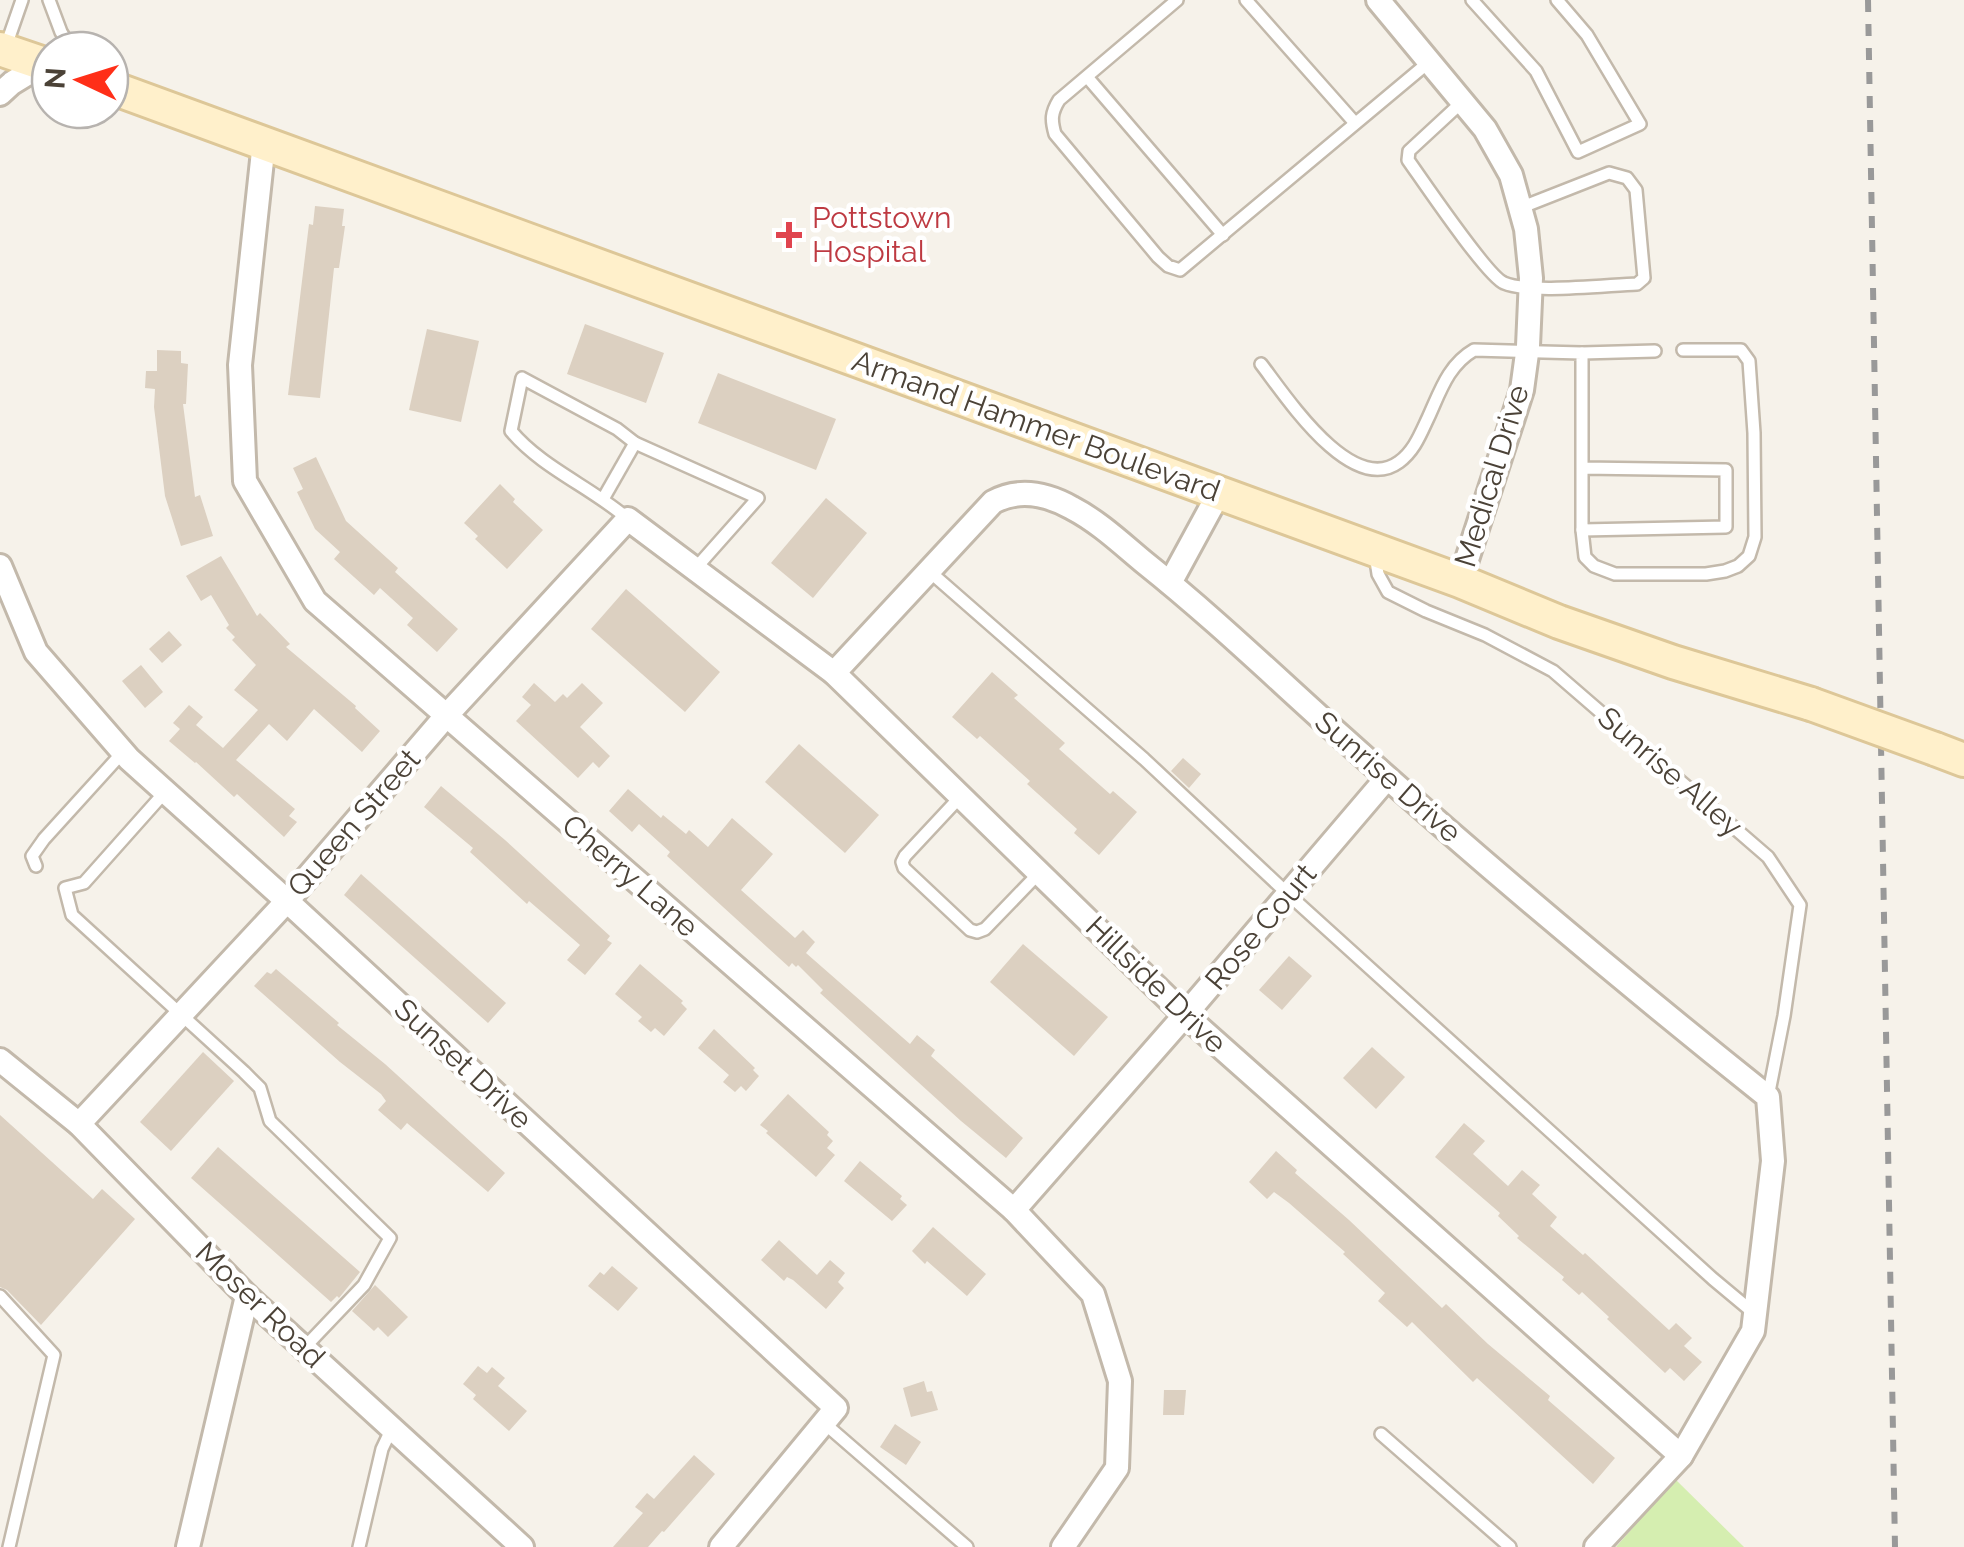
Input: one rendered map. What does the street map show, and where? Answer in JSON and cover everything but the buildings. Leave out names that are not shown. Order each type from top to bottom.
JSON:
[{"type":"street","name":"Medical Drive","points":[[1386,3],[1484,129],[1511,175],[1526,230],[1531,288],[1522,390],[1460,581]]},
{"type":"street","points":[[2,49],[30,55]]},
{"type":"street","points":[[0,94],[30,73]]},
{"type":"street","name":"Armand Hammer Boulevard","points":[[130,94],[1460,581],[1591,634],[1811,704],[1950,754]]},
{"type":"street","name":"Cherry Lane","points":[[264,142],[240,366],[246,481],[315,601],[1014,1210],[1093,1294],[1120,1381],[1116,1468],[1063,1547]]},
{"type":"street","name":"Sunrise Drive","points":[[834,672],[993,502],[1008,494],[1022,493],[1070,506],[1170,583],[1387,778],[1633,989],[1768,1097]]},
{"type":"street","points":[[1170,583],[1218,493]]},
{"type":"street","name":"Queen Street","points":[[78,1124],[287,901],[446,716],[628,519]]},
{"type":"street","name":"Hillside Drive","points":[[628,519],[834,672],[1185,1016],[1681,1456]]},
{"type":"street","name":"Sunset Drive","points":[[0,566],[36,652],[123,752],[836,1408],[824,1422]]},
{"type":"street","name":"Rose Court","points":[[1014,1210],[1387,778]]},
{"type":"street","name":"Moser Road","points":[[0,1060],[78,1124],[247,1296],[522,1547]]},
{"type":"street","points":[[1596,1547],[1681,1456],[1754,1323],[1772,1161],[1768,1097]]},
{"type":"street","points":[[188,1547],[247,1296]]},
{"type":"street","points":[[721,1547],[824,1422]]},
{"type":"lane","points":[[2,49],[22,0]]},
{"type":"lane","points":[[49,0],[59,30]]},
{"type":"lane","points":[[1178,0],[1059,100],[1052,112],[1052,122],[1055,134],[1158,257],[1180,270],[1429,62]]},
{"type":"lane","points":[[1246,0],[1354,122]]},
{"type":"lane","points":[[1472,0],[1536,71],[1578,152],[1640,124],[1586,35],[1557,0]]},
{"type":"lane","points":[[1088,78],[1222,236]]},
{"type":"lane","points":[[1462,102],[1408,150],[1408,160],[1501,283],[1531,288],[1637,284],[1644,278],[1636,190],[1627,178],[1608,172],[1520,208]]},
{"type":"lane","points":[[1261,364],[1326,444],[1350,461],[1376,470],[1388,469],[1414,448],[1451,368],[1474,350],[1582,354],[1655,351]]},
{"type":"lane","points":[[1582,354],[1585,556],[1594,566],[1615,574],[1706,574],[1738,566],[1748,556],[1755,536],[1749,361],[1741,350],[1683,350]]},
{"type":"lane","points":[[628,519],[525,447],[511,430],[522,378],[617,429],[635,443],[758,498],[694,569]]},
{"type":"lane","points":[[603,498],[635,443]]},
{"type":"lane","points":[[1582,468],[1726,470],[1726,527],[1582,530]]},
{"type":"lane","name":"Sunrise Alley","points":[[1375,550],[1378,574],[1388,592],[1486,635],[1553,670],[1768,856],[1800,905],[1768,1097]]},
{"type":"lane","points":[[929,570],[1144,760],[1713,1279],[1754,1323]]},
{"type":"lane","points":[[36,866],[32,856],[44,839],[123,752]]},
{"type":"lane","points":[[165,792],[84,883],[65,888],[72,915],[260,1088],[270,1121],[390,1238],[364,1284],[304,1348]]},
{"type":"lane","points":[[960,796],[905,856],[904,868],[970,930],[977,932],[985,929],[1039,873]]},
{"type":"lane","points":[[0,1296],[54,1355],[9,1547]]},
{"type":"lane","points":[[824,1422],[967,1547]]},
{"type":"lane","points":[[359,1547],[382,1448],[392,1428]]},
{"type":"lane","points":[[1381,1434],[1510,1547]]},
{"type":"green space","points":[[1675,1479],[1744,1547],[1616,1547]]},
{"type":"railway","points":[[1868,0],[1895,1547]]},
{"type":"place","name":"Pottstown Hospital","points":[[789,235]]}]
